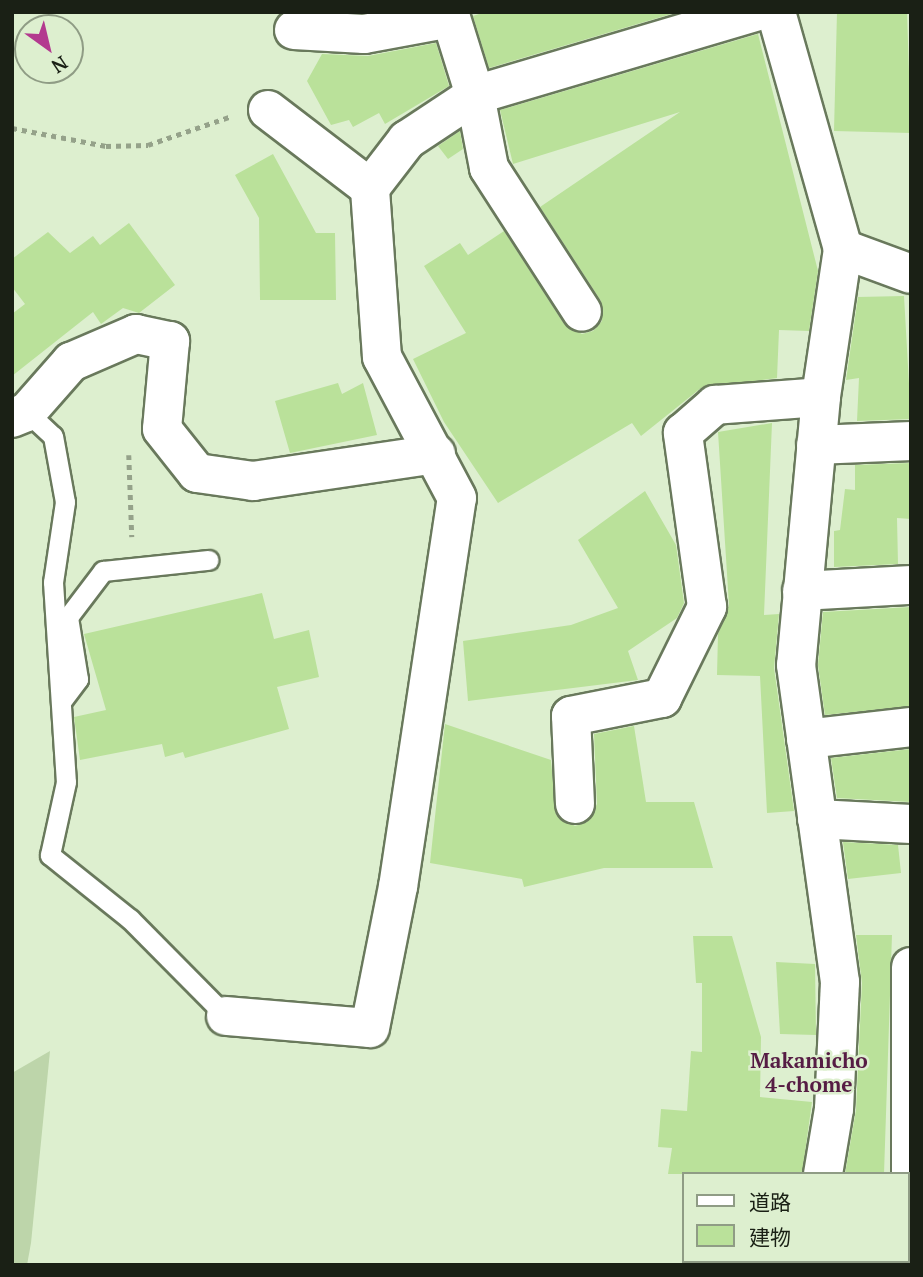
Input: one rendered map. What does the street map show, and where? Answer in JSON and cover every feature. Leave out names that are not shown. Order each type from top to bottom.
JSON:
[{"type":"street","points":[[226,1016],[370,1027],[457,498],[436,454],[382,357],[370,188],[407,140],[475,94],[756,12]]},
{"type":"street","points":[[776,12],[843,249],[821,397],[796,665],[841,982],[834,1109],[823,1172]]},
{"type":"street","points":[[293,30],[364,34],[450,18],[475,94],[489,168],[582,312]]},
{"type":"street","points":[[268,110],[370,188]]},
{"type":"street","points":[[843,249],[911,274]]},
{"type":"street","points":[[20,415],[71,362],[136,334],[170,341],[163,429],[197,473],[253,481],[436,454]]},
{"type":"street","points":[[575,804],[570,716],[662,698],[707,607],[683,433],[715,405],[821,397]]},
{"type":"street","points":[[816,445],[911,441]]},
{"type":"street","points":[[802,591],[911,585]]},
{"type":"street","points":[[806,739],[911,727]]},
{"type":"street","points":[[817,820],[911,824]]},
{"type":"street","points":[[911,967],[911,1208]]},
{"type":"lane","points":[[20,415],[54,436],[65,502],[53,582],[63,699],[66,782],[50,855],[130,919],[226,1016]]},
{"type":"lane","points":[[63,699],[78,679],[68,617],[103,571],[208,560]]},
{"type":"path","points":[[12,128],[106,146],[148,145],[211,120],[268,110]]},
{"type":"path","points":[[128,445],[134,568]]},
{"type":"green space","points":[[50,1051],[31,1243],[27,1265],[12,1265],[12,1073]]},
{"type":"building","points":[[485,12],[678,12],[489,68],[473,16]]},
{"type":"building","points":[[837,12],[907,12],[911,133],[834,131]]},
{"type":"building","points":[[758,34],[818,271],[809,331],[779,330],[777,378],[701,388],[641,436],[632,423],[498,503],[444,422],[413,359],[466,333],[424,266],[460,243],[468,255],[504,231],[564,324],[582,334],[593,331],[602,321],[601,301],[540,207],[680,112],[513,164],[500,110]]},
{"type":"building","points":[[436,43],[449,86],[385,124],[379,113],[353,127],[349,120],[331,125],[307,81],[322,54],[368,56]]},
{"type":"building","points":[[460,131],[463,149],[448,159],[438,146]]},
{"type":"building","points":[[273,154],[316,233],[335,233],[336,300],[260,300],[259,218],[235,175]]},
{"type":"building","points":[[129,223],[175,285],[139,313],[123,308],[101,324],[93,312],[12,376],[12,314],[25,304],[12,287],[12,259],[48,232],[70,253],[93,236],[100,245]]},
{"type":"building","points":[[904,296],[911,419],[857,421],[859,378],[846,380],[858,297]]},
{"type":"building","points":[[338,383],[342,394],[363,383],[377,435],[290,453],[275,401]]},
{"type":"building","points":[[772,423],[764,615],[779,614],[774,668],[794,811],[767,813],[760,676],[717,675],[718,634],[729,605],[718,432]]},
{"type":"building","points":[[911,463],[911,519],[897,518],[898,564],[834,567],[834,531],[840,530],[845,489],[855,490],[855,465]]},
{"type":"building","points":[[645,491],[676,545],[684,603],[677,618],[628,651],[638,680],[468,701],[463,641],[571,625],[618,608],[578,540]]},
{"type":"building","points":[[262,593],[274,639],[309,630],[319,677],[277,687],[289,729],[185,758],[183,752],[165,757],[162,744],[80,760],[74,717],[106,710],[84,634]]},
{"type":"building","points":[[911,607],[911,706],[825,715],[818,665],[823,612]]},
{"type":"building","points":[[445,724],[551,760],[556,815],[575,826],[587,822],[597,804],[594,734],[634,726],[646,802],[694,802],[713,868],[604,868],[524,887],[522,879],[430,863]]},
{"type":"building","points":[[911,749],[911,802],[837,798],[831,758]]},
{"type":"building","points":[[843,842],[898,845],[901,873],[848,879]]},
{"type":"building","points":[[856,935],[892,935],[884,1172],[845,1172],[856,1110],[862,983]]},
{"type":"building","points":[[693,936],[732,936],[761,1037],[760,1097],[812,1102],[802,1172],[668,1174],[672,1148],[658,1147],[661,1109],[687,1111],[691,1051],[702,1052],[702,983],[696,983]]},
{"type":"building","points":[[776,962],[815,964],[816,1035],[780,1034]]},
{"type":"district","name":"Makamicho 4-chome","points":[[809,1072]]}]
